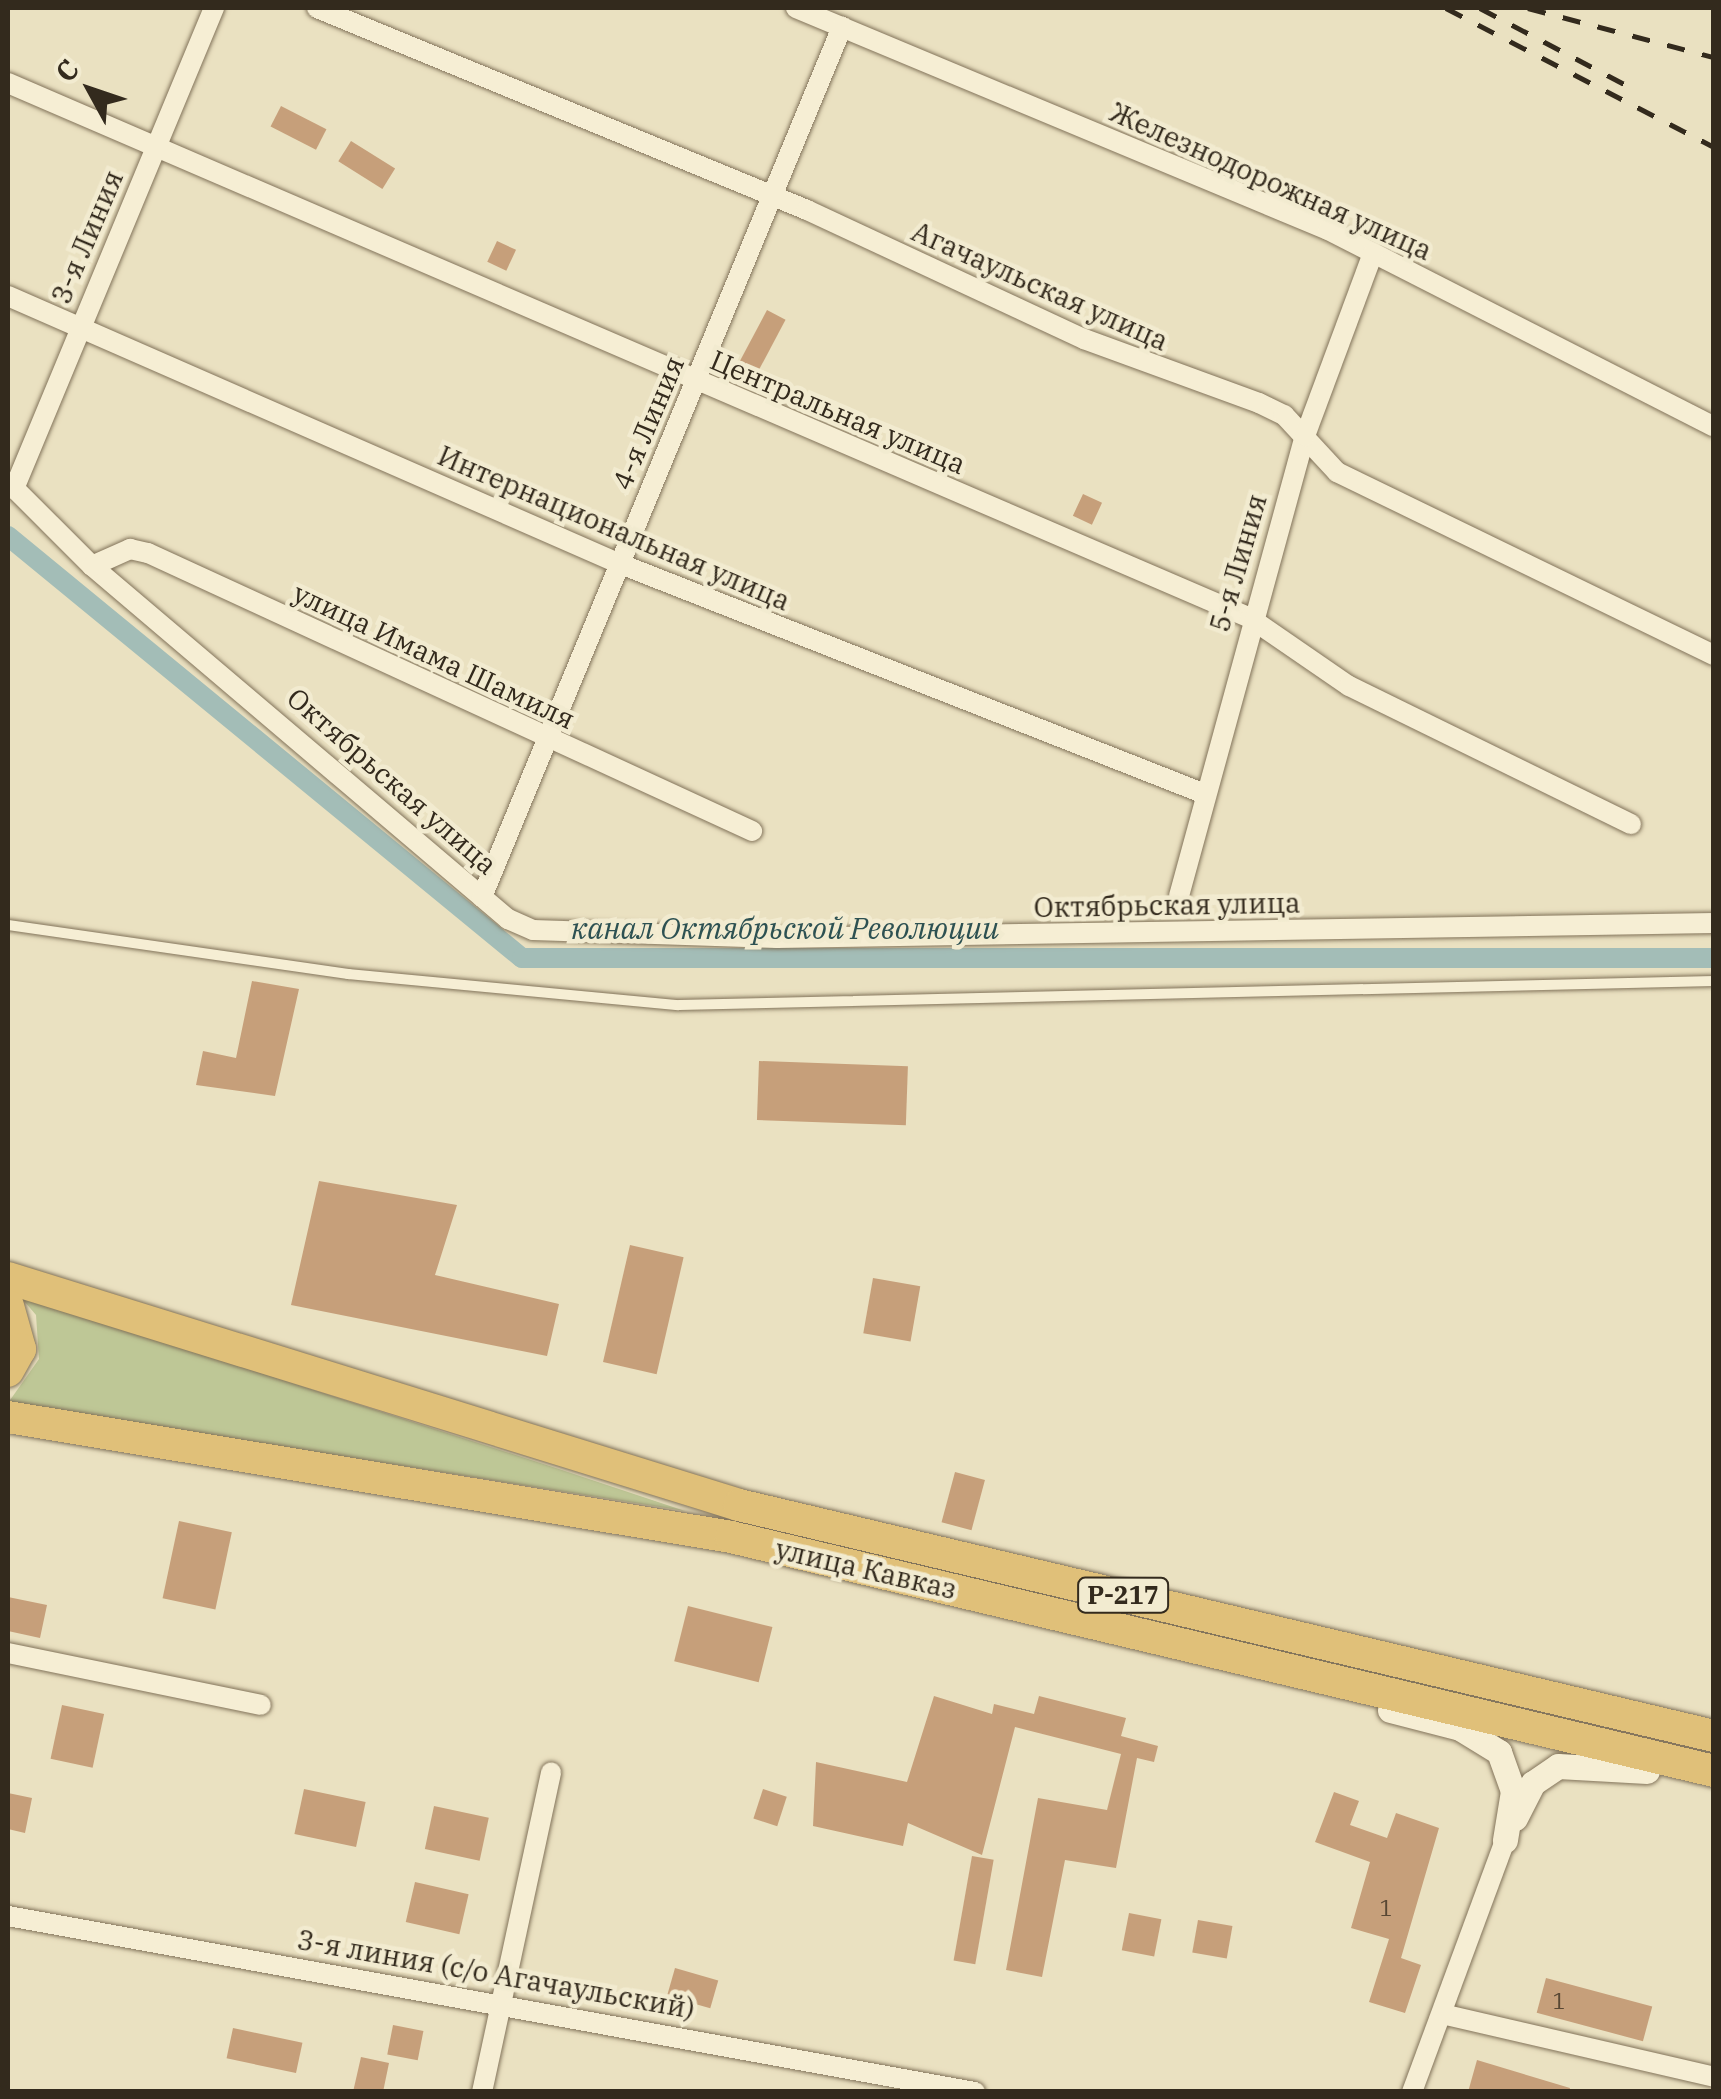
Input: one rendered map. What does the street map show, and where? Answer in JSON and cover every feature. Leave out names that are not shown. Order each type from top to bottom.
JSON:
[{"type":"highway","name":"улица Кавказ","points":[[8,1278],[739,1505],[1714,1736]]},
{"type":"highway","points":[[8,1306],[20,1349],[8,1371]]},
{"type":"highway","name":"улица Кавказ","points":[[8,1417],[731,1537],[1714,1772]]},
{"type":"street","name":"3-я Линия","points":[[11,486],[214,8]]},
{"type":"street","name":"Агачаульская улица","points":[[318,8],[772,196],[1084,339],[1259,403],[1304,436],[1337,472],[1714,655]]},
{"type":"street","name":"Железнодорожная улица","points":[[796,8],[1374,252],[1714,427]]},
{"type":"street","name":"4-я Линия","points":[[482,897],[842,26]]},
{"type":"street","name":"Центральная улица","points":[[8,83],[485,282],[696,382],[1250,618],[1349,686],[1631,824]]},
{"type":"street","name":"5-я Линия","points":[[1178,896],[1250,618],[1304,436],[1374,252]]},
{"type":"street","name":"Интернациональная улица","points":[[8,296],[618,563],[1204,794]]},
{"type":"street","name":"Октябрьская улица","points":[[11,486],[92,566],[482,897],[533,930],[778,938],[1714,923]]},
{"type":"street","name":"улица Имама Шамиля","points":[[92,566],[130,549],[148,553],[752,831]]},
{"type":"street","points":[[8,1652],[262,1705]]},
{"type":"street","points":[[1279,1667],[1319,1691],[1483,1740],[1508,1769],[1505,1840]]},
{"type":"street","points":[[1412,2092],[1505,1840],[1533,1784],[1575,1761],[1714,1780]]},
{"type":"street","points":[[482,2092],[550,1772]]},
{"type":"street","name":"3-я линия (с/о Агачаульский)","points":[[8,1916],[500,2001],[975,2092]]},
{"type":"street","points":[[1442,2014],[1714,2077]]},
{"type":"lane","points":[[8,925],[348,974],[678,1006],[1714,981]]},
{"type":"green space","points":[[19,1295],[685,1511],[8,1403],[39,1359],[36,1315]]},
{"type":"building","points":[[281,106],[326,129],[316,150],[271,126]]},
{"type":"building","points":[[351,141],[395,169],[382,189],[338,161]]},
{"type":"building","points":[[497,241],[516,250],[506,271],[487,262]]},
{"type":"building","points":[[767,310],[786,320],[753,381],[735,371]]},
{"type":"building","points":[[1083,494],[1102,503],[1092,525],[1073,516]]},
{"type":"building","points":[[252,981],[299,989],[275,1096],[196,1085],[203,1051],[236,1058]]},
{"type":"building","points":[[759,1061],[908,1066],[906,1125],[757,1120]]},
{"type":"building","points":[[319,1181],[457,1205],[435,1275],[559,1304],[547,1356],[291,1305]]},
{"type":"building","points":[[630,1245],[684,1257],[657,1374],[603,1362]]},
{"type":"building","points":[[873,1278],[920,1286],[911,1341],[863,1333]]},
{"type":"building","points":[[955,1472],[985,1480],[971,1530],[942,1522]]},
{"type":"building","points":[[179,1521],[232,1532],[215,1610],[163,1598]]},
{"type":"building","points":[[8,1597],[47,1605],[40,1638],[8,1631]]},
{"type":"building","points":[[688,1606],[772,1627],[759,1682],[674,1661]]},
{"type":"building","points":[[934,1696],[992,1714],[994,1704],[1034,1714],[1039,1696],[1126,1718],[1121,1736],[1158,1746],[1154,1762],[1137,1758],[1116,1868],[1065,1860],[1042,1977],[1006,1970],[1038,1798],[1107,1810],[1121,1754],[1015,1727],[982,1855],[908,1823],[903,1846],[813,1826],[816,1762],[907,1782]]},
{"type":"building","points":[[62,1705],[104,1714],[93,1768],[51,1759]]},
{"type":"building","points":[[304,1789],[366,1802],[356,1847],[294,1834]]},
{"type":"building","points":[[763,1789],[787,1797],[777,1826],[753,1818]]},
{"type":"building","points":[[1334,1792],[1359,1801],[1350,1825],[1387,1838],[1396,1813],[1439,1828],[1401,1958],[1421,1965],[1405,2013],[1369,2002],[1389,1939],[1351,1928],[1370,1862],[1315,1842]]},
{"type":"building","points":[[8,1793],[32,1798],[25,1833],[8,1829]]},
{"type":"building","points":[[434,1806],[489,1818],[480,1861],[425,1849]]},
{"type":"building","points":[[972,1856],[994,1860],[975,1964],[954,1960]]},
{"type":"building","points":[[415,1882],[469,1894],[459,1934],[406,1922]]},
{"type":"building","points":[[1129,1913],[1161,1919],[1154,1957],[1122,1950]]},
{"type":"building","points":[[1198,1920],[1232,1926],[1227,1959],[1192,1952]]},
{"type":"building","points":[[675,1968],[718,1980],[710,2008],[667,1996]]},
{"type":"building","points":[[1546,1978],[1652,2006],[1643,2041],[1537,2013]]},
{"type":"building","points":[[393,2025],[423,2031],[418,2060],[387,2054]]},
{"type":"building","points":[[233,2028],[302,2043],[296,2073],[227,2058]]},
{"type":"building","points":[[361,2057],[389,2063],[383,2092],[353,2092]]},
{"type":"building","points":[[1477,2060],[1570,2088],[1569,2092],[1468,2092]]},
{"type":"waterway","name":"канал Октябрьской Революции","points":[[8,536],[522,958],[1714,958]]},
{"type":"railway","points":[[1446,8],[1714,147]]},
{"type":"railway","points":[[1480,8],[1630,87]]},
{"type":"railway","points":[[1528,8],[1714,57]]}]
